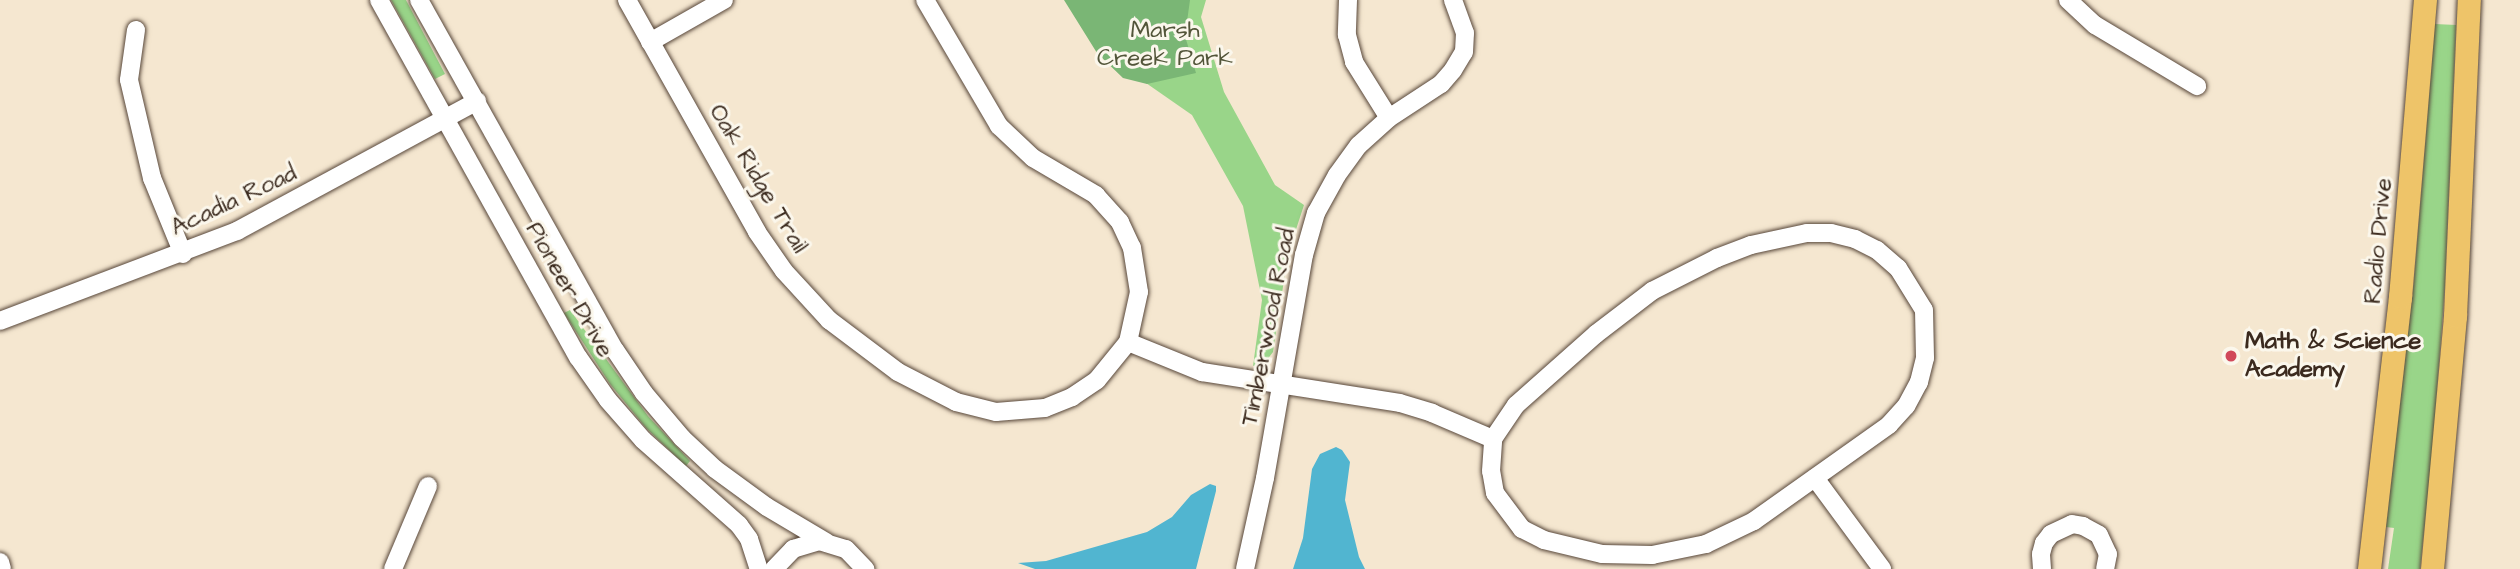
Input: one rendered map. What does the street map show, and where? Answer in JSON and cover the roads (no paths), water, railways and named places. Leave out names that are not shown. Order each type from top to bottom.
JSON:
[{"type":"main road","name":"Radio Drive","points":[[2369,569],[2402,283],[2425,0]]},
{"type":"main road","points":[[2432,569],[2455,316],[2469,0]]},
{"type":"street","name":"Pioneer Drive","points":[[379,0],[557,322],[592,377],[653,450],[739,525],[748,539],[759,569]]},
{"type":"street","name":"Pioneer Drive","points":[[419,0],[615,350],[657,410],[697,453],[728,479],[826,542],[850,552],[865,569]]},
{"type":"street","name":"Oak Ridge Trail","points":[[627,0],[753,225],[779,264],[829,320],[898,372],[969,406],[996,412],[1025,412],[1054,405],[1082,391],[1103,375],[1128,342],[1137,309],[1139,284],[1132,248],[1120,222],[1091,191],[1033,158],[999,126],[925,0]]},
{"type":"street","points":[[650,42],[724,0]]},
{"type":"street","points":[[1348,0],[1347,35],[1354,62],[1389,118]]},
{"type":"street","name":"Timberwood Road","points":[[1245,569],[1282,384],[1304,255],[1316,213],[1337,175],[1359,145],[1389,118],[1441,84],[1464,52],[1465,33],[1453,0]]},
{"type":"street","points":[[2068,0],[2095,25],[2197,86]]},
{"type":"street","points":[[136,30],[129,80],[152,178],[183,254]]},
{"type":"street","name":"Acadia Road","points":[[0,321],[183,254],[237,231],[477,101]]},
{"type":"street","points":[[1807,233],[1831,233],[1855,239],[1877,250],[1898,268],[1924,310],[1925,358],[1919,382],[1906,406],[1889,425],[1754,521],[1706,544],[1652,555],[1602,554],[1544,540],[1522,529],[1495,493],[1490,471],[1493,439],[1517,405],[1595,334],[1652,292],[1695,268],[1751,245],[1807,233]]},
{"type":"street","points":[[1128,342],[1189,369],[1400,403],[1432,413],[1493,439]]},
{"type":"street","points":[[1815,478],[1882,569]]},
{"type":"street","points":[[393,569],[428,486]]},
{"type":"street","points":[[2036,568],[2051,534],[2072,524],[2083,526],[2099,535],[2108,554],[2105,569]]},
{"type":"street","points":[[774,569],[793,549],[806,543],[826,542]]},
{"type":"street","points":[[0,562],[2,569]]},
{"type":"water","points":[[1336,447],[1342,450],[1350,462],[1345,500],[1359,557],[1365,569],[1293,569],[1303,538],[1312,469],[1320,454]]},
{"type":"water","points":[[1210,484],[1216,486],[1216,491],[1196,569],[1035,569],[1018,563],[1046,561],[1147,532],[1172,517],[1191,495]]},
{"type":"place","name":"Math & Science Academy","points":[[2231,356]]},
{"type":"park label","name":"Marsh Creek Park","points":[[1165,45]]}]
